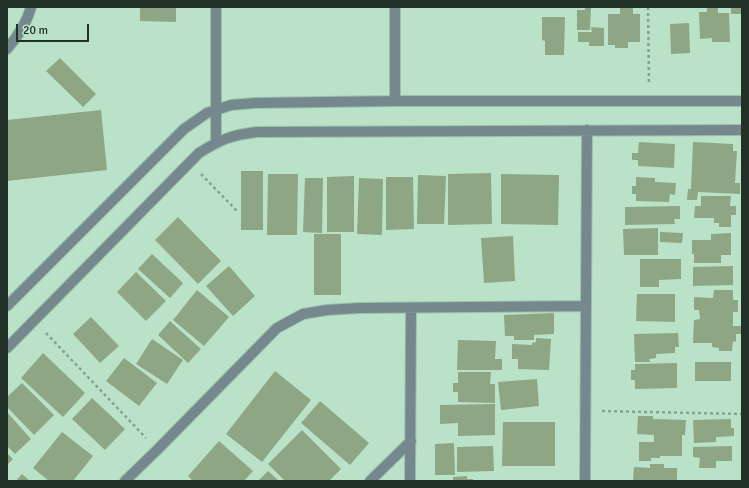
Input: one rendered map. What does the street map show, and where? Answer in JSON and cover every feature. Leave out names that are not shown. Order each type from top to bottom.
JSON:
[{"type":"street","points":[[7,49],[18,37],[30,15],[31,7]]},
{"type":"street","points":[[216,7],[216,142]]},
{"type":"street","points":[[395,7],[395,102]]},
{"type":"street","points":[[7,306],[184,128],[207,113],[231,106],[255,103],[742,101]]},
{"type":"street","points":[[585,481],[587,130]]},
{"type":"street","points":[[7,348],[199,153],[216,142],[236,134],[257,132],[742,130]]},
{"type":"street","points":[[125,481],[277,328],[303,314],[327,310],[586,306]]},
{"type":"street","points":[[410,481],[411,308]]},
{"type":"street","points":[[370,481],[410,441]]},
{"type":"path","points":[[648,7],[649,101]]},
{"type":"path","points":[[189,163],[238,212]]},
{"type":"path","points":[[35,321],[157,450]]},
{"type":"path","points":[[586,411],[742,414]]},
{"type":"building","points":[[140,7],[176,7],[176,22],[140,21]]},
{"type":"building","points":[[585,7],[591,7],[590,30],[577,30],[577,10],[585,10]]},
{"type":"building","points":[[620,7],[633,7],[633,14],[640,14],[640,42],[628,42],[628,48],[615,48],[615,45],[608,45],[608,14],[620,14]]},
{"type":"building","points":[[707,7],[718,7],[718,13],[729,13],[730,42],[712,42],[712,38],[700,39],[699,12],[707,12]]},
{"type":"building","points":[[731,7],[742,7],[742,14],[731,14]]},
{"type":"building","points":[[542,17],[565,17],[564,55],[545,55],[545,41],[542,40]]},
{"type":"building","points":[[689,23],[690,53],[671,54],[670,24]]},
{"type":"building","points":[[591,27],[604,28],[604,46],[589,46],[589,42],[578,42],[578,32],[592,32]]},
{"type":"building","points":[[60,58],[96,94],[83,107],[46,71]]},
{"type":"building","points":[[101,110],[107,170],[7,181],[7,120]]},
{"type":"building","points":[[639,142],[675,144],[674,168],[638,166],[638,160],[632,160],[632,153],[638,153]]},
{"type":"building","points":[[693,142],[733,144],[733,151],[737,151],[735,183],[740,183],[740,194],[698,192],[697,200],[687,200],[688,189],[691,189]]},
{"type":"building","points":[[241,171],[263,171],[263,230],[241,230]]},
{"type":"building","points":[[491,173],[492,224],[448,225],[448,174]]},
{"type":"building","points":[[268,174],[298,174],[297,235],[267,235]]},
{"type":"building","points":[[501,174],[559,175],[558,225],[501,224]]},
{"type":"building","points":[[418,175],[446,176],[444,224],[417,224]]},
{"type":"building","points":[[354,176],[354,232],[327,232],[327,177]]},
{"type":"building","points":[[386,177],[413,177],[414,229],[386,230]]},
{"type":"building","points":[[636,177],[655,178],[655,182],[676,183],[675,195],[670,194],[669,202],[636,201],[636,194],[632,194],[632,186],[636,186]]},
{"type":"building","points":[[305,178],[323,178],[322,233],[303,232]]},
{"type":"building","points":[[359,178],[383,179],[382,235],[357,234]]},
{"type":"building","points":[[701,196],[731,196],[730,206],[736,206],[736,215],[731,215],[731,227],[719,227],[719,223],[714,223],[714,218],[694,218],[695,206],[701,206]]},
{"type":"building","points":[[680,206],[680,219],[674,219],[675,224],[625,225],[625,207]]},
{"type":"building","points":[[178,217],[221,261],[198,284],[155,240]]},
{"type":"building","points":[[658,228],[658,255],[624,255],[623,229]]},
{"type":"building","points":[[660,232],[683,233],[682,243],[660,242]]},
{"type":"building","points":[[731,233],[731,255],[721,255],[721,263],[694,263],[694,254],[692,254],[692,240],[711,240],[711,234]]},
{"type":"building","points":[[314,234],[341,234],[341,295],[314,295]]},
{"type":"building","points":[[513,236],[515,281],[484,283],[481,238]]},
{"type":"building","points":[[152,254],[183,283],[170,298],[138,269]]},
{"type":"building","points":[[640,259],[681,259],[681,279],[659,280],[659,287],[640,287]]},
{"type":"building","points":[[229,266],[255,296],[233,316],[206,286]]},
{"type":"building","points":[[733,266],[733,285],[693,286],[693,267]]},
{"type":"building","points":[[136,272],[166,301],[146,321],[117,292]]},
{"type":"building","points":[[197,290],[229,317],[204,346],[173,320]]},
{"type":"building","points":[[714,290],[733,290],[733,300],[738,300],[738,312],[733,312],[733,326],[742,326],[742,334],[736,334],[736,342],[733,341],[732,351],[719,351],[719,348],[712,347],[712,343],[693,343],[694,320],[700,319],[699,310],[694,310],[694,297],[713,298]]},
{"type":"building","points":[[637,294],[675,294],[675,322],[636,321]]},
{"type":"building","points":[[554,313],[554,334],[534,335],[534,340],[514,340],[514,336],[505,336],[504,315]]},
{"type":"building","points":[[91,317],[119,346],[100,363],[73,334]]},
{"type":"building","points":[[170,321],[201,349],[188,363],[158,335]]},
{"type":"building","points":[[678,333],[679,347],[675,347],[675,353],[656,354],[656,358],[649,359],[650,362],[635,362],[634,334]]},
{"type":"building","points":[[536,338],[551,339],[549,370],[518,369],[518,359],[512,359],[512,344],[532,345],[532,343],[536,342]]},
{"type":"building","points":[[152,339],[183,360],[167,384],[136,364]]},
{"type":"building","points":[[458,340],[496,341],[495,359],[502,359],[502,370],[457,370]]},
{"type":"building","points":[[43,353],[85,393],[63,417],[21,378]]},
{"type":"building","points":[[124,358],[157,383],[139,406],[106,381]]},
{"type":"building","points":[[695,362],[731,362],[731,381],[695,381]]},
{"type":"building","points":[[677,363],[677,388],[635,389],[635,380],[631,380],[631,370],[635,370],[635,364]]},
{"type":"building","points":[[275,371],[311,400],[262,462],[226,434]]},
{"type":"building","points":[[458,372],[491,372],[490,384],[495,384],[495,403],[458,402],[458,392],[453,392],[453,383],[458,383]]},
{"type":"building","points":[[537,379],[539,406],[501,410],[498,382]]},
{"type":"building","points":[[22,383],[54,415],[34,435],[7,407],[7,397]]},
{"type":"building","points":[[92,398],[125,429],[105,450],[72,419]]},
{"type":"building","points":[[320,401],[369,443],[350,465],[301,423]]},
{"type":"building","points":[[495,404],[495,435],[458,436],[458,423],[440,424],[440,405]]},
{"type":"building","points":[[7,412],[31,439],[15,454],[7,446]]},
{"type":"building","points":[[638,416],[653,416],[653,419],[686,420],[685,435],[682,435],[682,456],[660,456],[660,458],[651,458],[651,461],[639,461],[639,442],[654,442],[654,435],[637,434]]},
{"type":"building","points":[[731,419],[731,428],[734,428],[734,436],[716,437],[716,442],[694,443],[693,420]]},
{"type":"building","points":[[503,422],[555,422],[555,466],[502,466]]},
{"type":"building","points":[[302,430],[341,469],[329,481],[285,481],[268,464]]},
{"type":"building","points":[[62,432],[93,456],[73,481],[49,481],[33,468]]},
{"type":"building","points":[[219,441],[253,471],[244,481],[193,481],[188,476]]},
{"type":"building","points":[[454,443],[455,475],[435,475],[435,444]]},
{"type":"building","points":[[493,446],[494,471],[457,472],[457,447]]},
{"type":"building","points":[[732,446],[732,461],[716,461],[716,468],[699,468],[700,458],[693,457],[693,447]]},
{"type":"building","points":[[7,453],[13,459],[7,465]]},
{"type":"building","points":[[650,464],[664,464],[664,468],[677,468],[677,481],[633,481],[634,467],[650,468]]},
{"type":"building","points":[[268,471],[279,481],[258,481]]},
{"type":"building","points":[[22,474],[30,481],[16,481]]},
{"type":"building","points":[[467,476],[467,479],[473,479],[473,481],[453,481],[453,477]]}]
